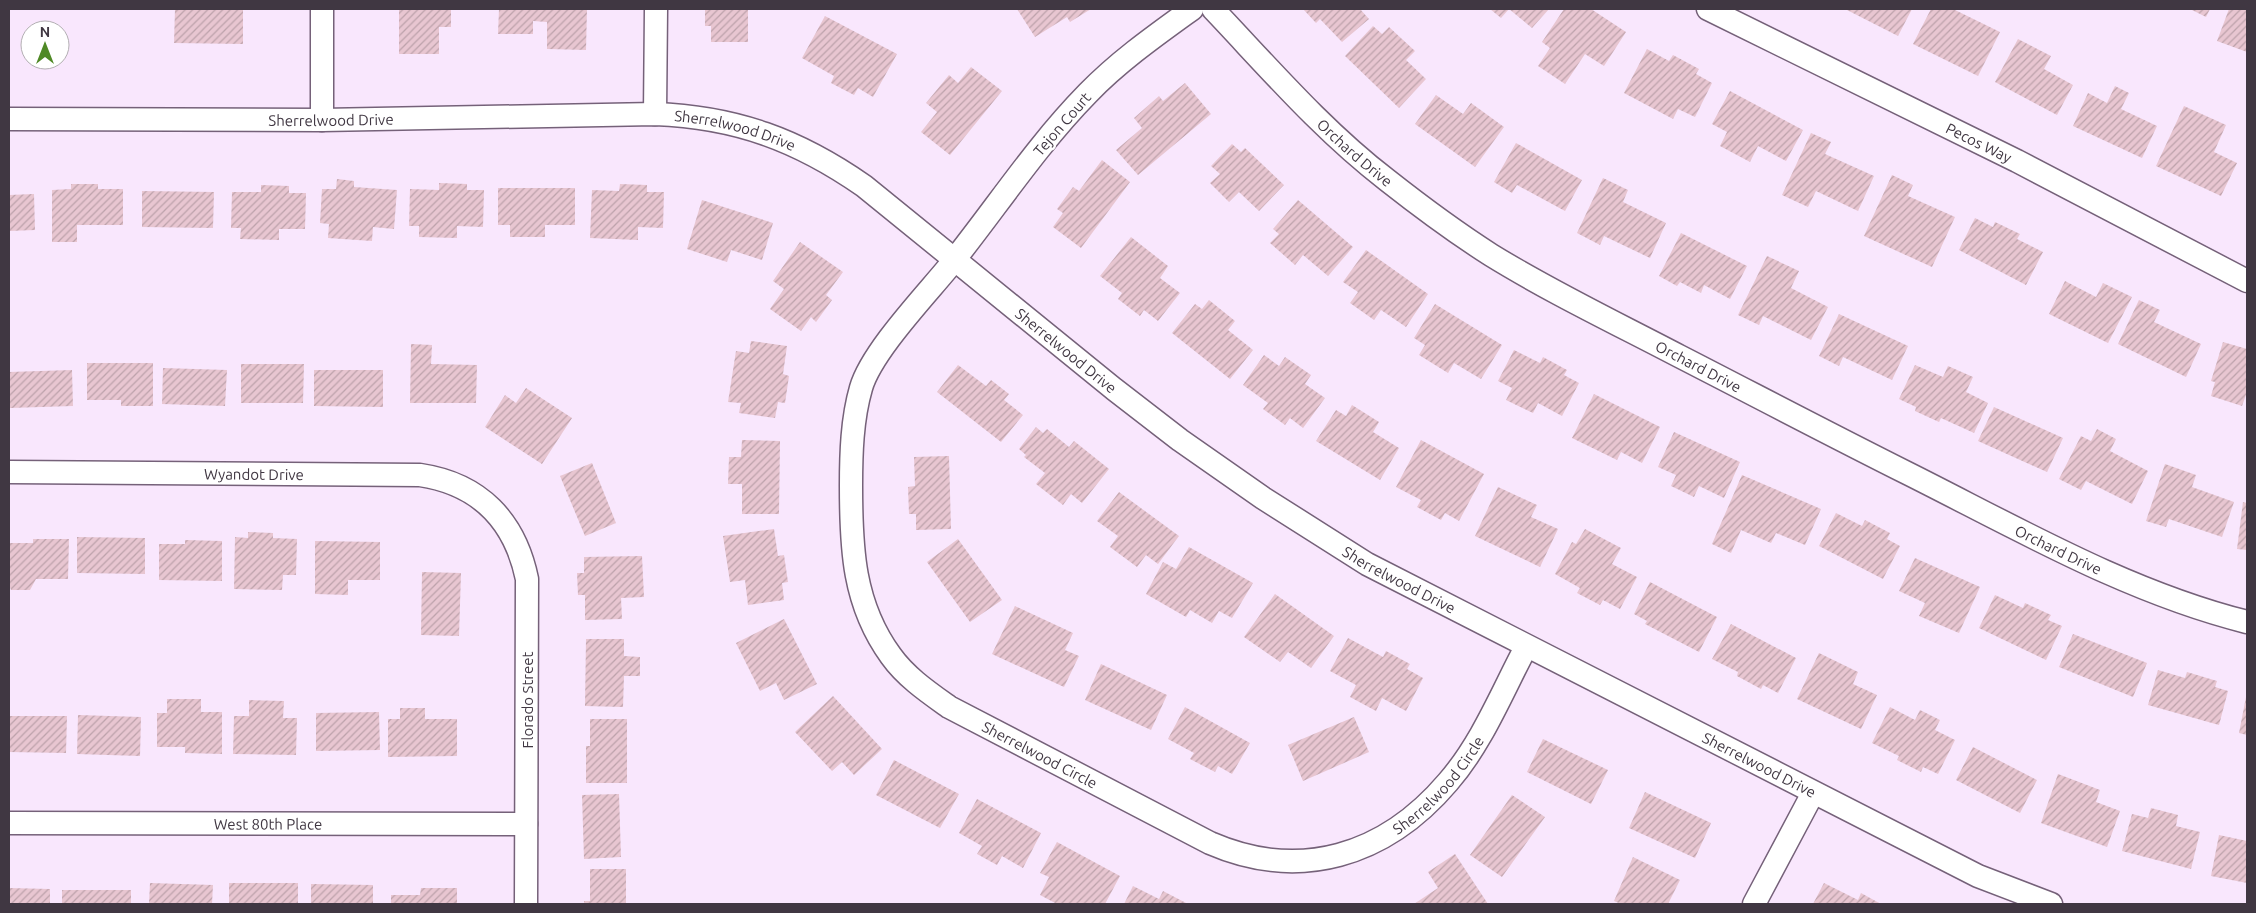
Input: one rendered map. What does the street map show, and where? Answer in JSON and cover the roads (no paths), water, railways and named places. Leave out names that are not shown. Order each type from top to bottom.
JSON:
[{"type":"street","points":[[322,9],[322,120]]},
{"type":"street","points":[[655,114],[656,9]]},
{"type":"street","name":"Tejon Court","points":[[954,260],[1042,146],[1087,94],[1130,54],[1192,9]]},
{"type":"street","name":"Orchard Drive","points":[[1213,9],[1317,119],[1350,150],[1446,225],[1493,256],[1558,293],[1867,453],[2062,550],[2152,592],[2199,610],[2247,622]]},
{"type":"street","name":"Pecos Way","points":[[1708,9],[2018,161],[2247,281]]},
{"type":"street","name":"Sherrelwood Drive","points":[[9,119],[322,120],[655,114],[725,121],[782,138],[835,166],[864,186],[1114,389],[1180,440],[1263,498],[1367,564],[1526,647],[1978,876],[2051,904]]},
{"type":"street","name":"Sherrelwood Circle","points":[[954,260],[893,335],[869,370],[861,387],[851,457],[853,562],[868,614],[892,658],[914,681],[949,707],[1210,843],[1237,854],[1275,862],[1316,860],[1358,849],[1390,834],[1420,813],[1449,781],[1474,745],[1526,647]]},
{"type":"street","name":"Wyandot Drive","points":[[9,472],[420,475],[464,487],[491,506]]},
{"type":"street","name":"Florado Street","points":[[491,506],[511,532],[522,555],[527,579],[526,904]]},
{"type":"street","points":[[1754,904],[1813,793]]},
{"type":"street","name":"West 80th Place","points":[[9,823],[526,824]]}]
